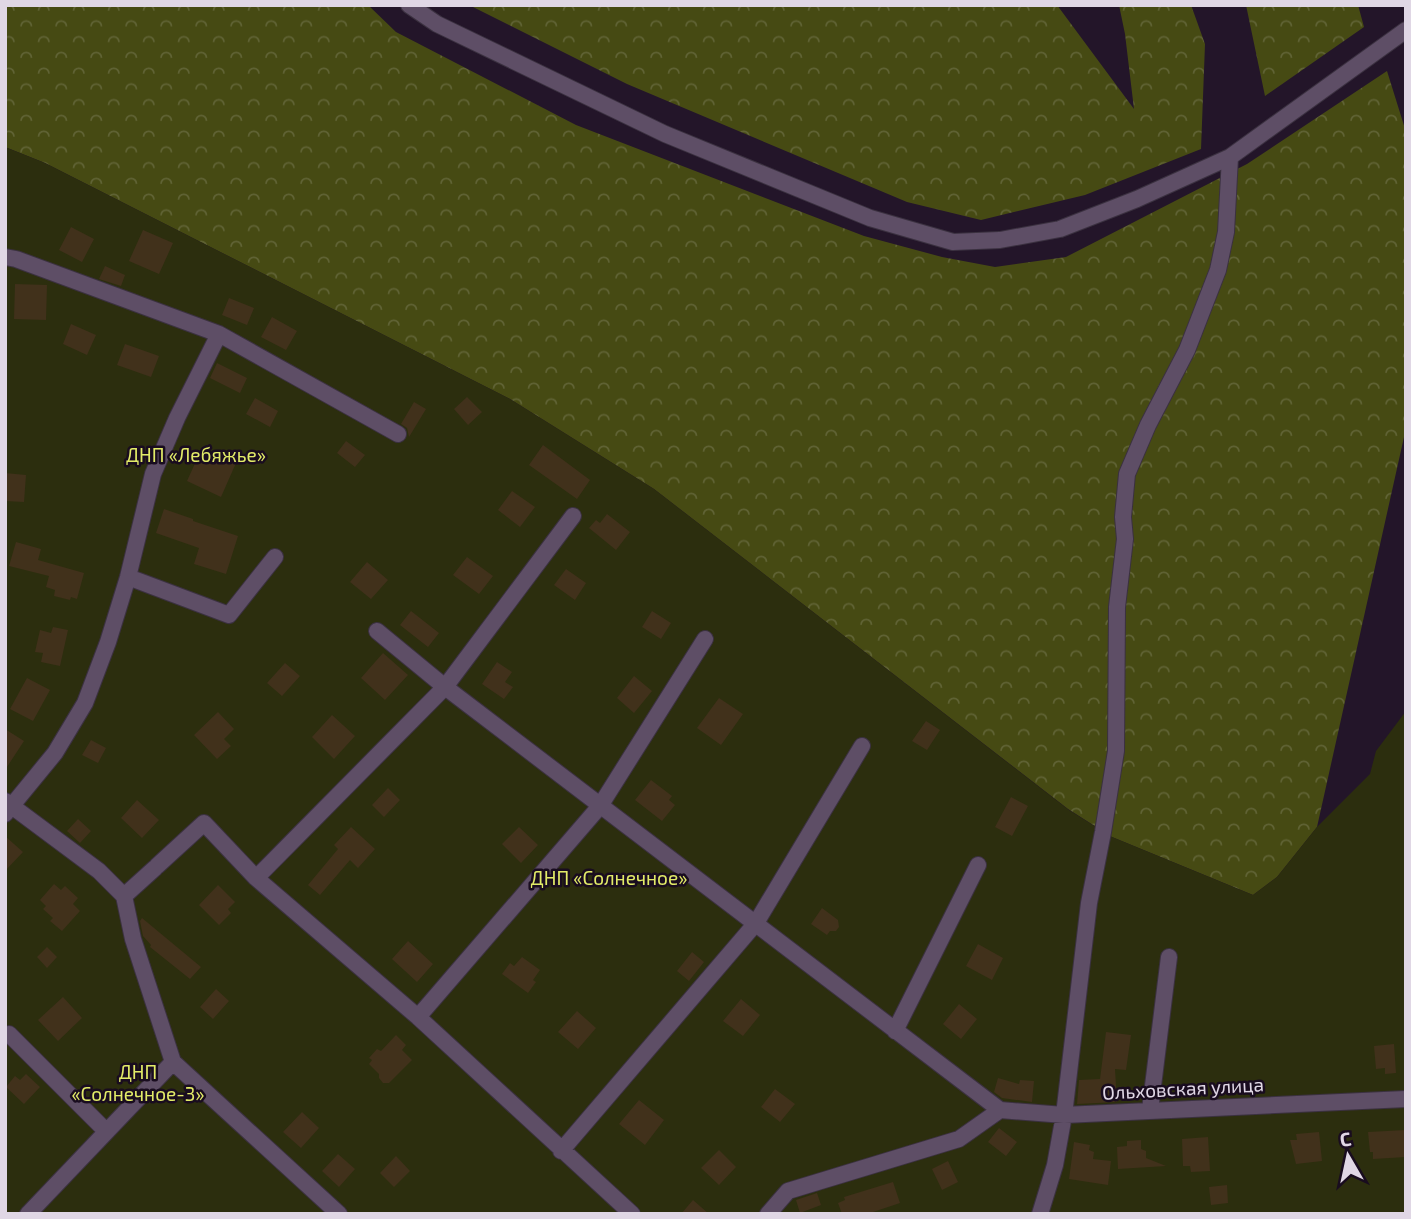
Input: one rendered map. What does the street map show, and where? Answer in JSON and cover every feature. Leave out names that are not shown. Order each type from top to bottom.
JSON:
[{"type":"street","points":[[409,5],[437,24],[665,134],[870,218],[953,242],[1000,240],[1060,229],[1137,199],[1230,157],[1406,30]]},
{"type":"street","points":[[1040,1214],[1055,1165],[1064,1115],[1089,902],[1116,751],[1117,607],[1125,539],[1123,517],[1127,474],[1147,425],[1187,351],[1218,270],[1226,232],[1230,157]]},
{"type":"street","points":[[5,257],[219,334],[398,434]]},
{"type":"street","points":[[219,334],[177,418],[153,474],[128,577],[85,703],[55,753],[8,806],[99,871],[124,895],[133,939],[173,1062],[339,1214]]},
{"type":"street","points":[[256,877],[445,687],[573,516]]},
{"type":"street","points":[[128,577],[229,615],[275,556]]},
{"type":"street","points":[[377,631],[445,687],[1000,1110],[959,1139],[788,1191],[768,1214]]},
{"type":"street","points":[[418,1017],[600,806],[705,639]]},
{"type":"street","points":[[561,1151],[756,923],[862,746]]},
{"type":"street","points":[[124,895],[204,823],[256,877],[418,1017],[632,1214]]},
{"type":"street","points":[[895,1031],[978,865]]},
{"type":"street","points":[[1150,1111],[1169,957]]},
{"type":"street","points":[[9,1034],[106,1131]]},
{"type":"street","points":[[28,1214],[173,1062]]},
{"type":"street","name":"Ольховская улица","points":[[1000,1110],[1064,1115],[1406,1099]]},
{"type":"green space","points":[[5,5],[368,5],[396,32],[576,125],[864,236],[942,257],[995,267],[1066,257],[1247,164],[1387,71],[1406,132],[1406,428],[1317,827],[1277,877],[1253,895],[1112,837],[1068,809],[654,489],[510,399],[45,163],[5,147]]},
{"type":"green space","points":[[469,5],[1057,5],[1134,109],[1119,5],[1191,5],[1205,44],[1201,149],[1085,195],[981,220],[907,202],[627,84]]},
{"type":"green space","points":[[1246,5],[1358,5],[1364,27],[1265,96]]},
{"type":"green space","name":"ДНП «Солнечное»","points":[[5,147],[45,163],[510,399],[654,489],[1069,810],[1112,837],[1253,895],[1277,877],[1317,827],[1370,774],[1376,751],[1406,711],[1406,1214],[5,1214]]},
{"type":"building","points":[[71,227],[94,239],[82,262],[59,250]]},
{"type":"building","points":[[143,230],[173,243],[159,274],[129,261]]},
{"type":"building","points":[[105,266],[125,275],[121,286],[99,279]]},
{"type":"building","points":[[15,284],[47,285],[46,320],[14,319]]},
{"type":"building","points":[[229,298],[254,308],[247,325],[222,315]]},
{"type":"building","points":[[272,317],[297,331],[286,350],[261,337]]},
{"type":"building","points":[[71,324],[96,335],[87,355],[63,344]]},
{"type":"building","points":[[125,344],[159,356],[151,377],[117,365]]},
{"type":"building","points":[[217,363],[247,378],[240,393],[210,378]]},
{"type":"building","points":[[467,397],[482,412],[468,425],[454,409]]},
{"type":"building","points":[[255,398],[278,411],[270,427],[246,414]]},
{"type":"building","points":[[414,402],[426,409],[409,437],[407,428],[401,424]]},
{"type":"building","points":[[346,441],[365,455],[355,467],[337,453]]},
{"type":"building","points":[[543,445],[590,480],[577,499],[529,465]]},
{"type":"building","points":[[202,448],[236,463],[221,497],[187,481]]},
{"type":"building","points":[[5,473],[26,475],[24,502],[5,501]]},
{"type":"building","points":[[512,491],[535,507],[520,527],[498,510]]},
{"type":"building","points":[[164,509],[238,536],[226,574],[194,564],[199,548],[156,533]]},
{"type":"building","points":[[607,514],[630,532],[616,550],[589,528],[596,520],[600,523]]},
{"type":"building","points":[[16,542],[41,549],[38,560],[84,573],[77,599],[54,596],[55,590],[46,587],[49,576],[9,566]]},
{"type":"building","points":[[467,557],[493,576],[479,594],[453,575]]},
{"type":"building","points":[[367,562],[388,580],[371,599],[350,582]]},
{"type":"building","points":[[566,569],[586,583],[575,600],[554,585]]},
{"type":"building","points":[[411,611],[439,633],[428,647],[400,625]]},
{"type":"building","points":[[652,611],[671,623],[661,639],[642,627]]},
{"type":"building","points":[[53,627],[68,630],[60,666],[41,662],[43,653],[35,652],[40,630],[51,633]]},
{"type":"building","points":[[383,653],[408,675],[385,700],[361,678]]},
{"type":"building","points":[[497,662],[512,672],[505,682],[513,687],[504,699],[482,684]]},
{"type":"building","points":[[285,663],[300,676],[282,696],[267,683]]},
{"type":"building","points":[[634,676],[652,691],[634,713],[617,698]]},
{"type":"building","points":[[27,678],[50,690],[33,721],[10,709]]},
{"type":"building","points":[[719,698],[743,714],[721,745],[697,728]]},
{"type":"building","points":[[218,712],[234,729],[224,739],[231,746],[217,759],[194,735]]},
{"type":"building","points":[[332,715],[355,736],[334,759],[312,737]]},
{"type":"building","points":[[926,721],[940,730],[927,750],[912,741]]},
{"type":"building","points":[[5,729],[24,741],[5,770]]},
{"type":"building","points":[[91,740],[106,748],[98,763],[82,755]]},
{"type":"building","points":[[651,780],[672,796],[669,800],[675,805],[662,821],[635,800]]},
{"type":"building","points":[[388,788],[400,800],[384,817],[372,805]]},
{"type":"building","points":[[1011,797],[1028,806],[1012,836],[995,827]]},
{"type":"building","points":[[137,800],[159,820],[142,838],[121,818]]},
{"type":"building","points":[[78,819],[91,831],[80,843],[67,831]]},
{"type":"building","points":[[351,827],[375,849],[358,868],[350,860],[320,895],[308,885],[338,849],[334,845]]},
{"type":"building","points":[[519,827],[538,845],[521,863],[502,844]]},
{"type":"building","points":[[5,836],[23,852],[5,871]]},
{"type":"building","points":[[54,884],[61,890],[65,886],[78,898],[73,904],[80,911],[62,931],[50,921],[53,918],[43,909],[46,906],[40,900]]},
{"type":"building","points":[[218,885],[235,902],[228,909],[231,913],[219,925],[199,905]]},
{"type":"building","points":[[822,908],[838,920],[839,927],[827,935],[811,924]]},
{"type":"building","points":[[142,918],[201,967],[190,979],[150,947],[143,936],[140,921]]},
{"type":"building","points":[[408,941],[433,964],[417,982],[392,959]]},
{"type":"building","points":[[978,944],[1003,958],[992,980],[966,966]]},
{"type":"building","points":[[47,947],[57,957],[47,968],[37,957]]},
{"type":"building","points":[[692,952],[704,962],[689,981],[677,971]]},
{"type":"building","points":[[522,957],[540,970],[528,993],[502,974],[510,963],[514,966]]},
{"type":"building","points":[[216,989],[229,1001],[213,1019],[200,1007]]},
{"type":"building","points":[[63,997],[82,1018],[58,1041],[38,1020]]},
{"type":"building","points":[[741,999],[760,1015],[743,1036],[723,1021]]},
{"type":"building","points":[[959,1004],[977,1019],[961,1039],[943,1024]]},
{"type":"building","points":[[577,1011],[596,1028],[578,1049],[558,1032]]},
{"type":"building","points":[[1106,1032],[1131,1035],[1126,1070],[1115,1069],[1117,1102],[1077,1104],[1079,1080],[1100,1079]]},
{"type":"building","points":[[396,1035],[406,1045],[402,1050],[412,1060],[389,1083],[383,1083],[379,1074],[369,1064],[372,1060],[369,1058],[377,1049],[381,1051]]},
{"type":"building","points":[[1394,1044],[1396,1073],[1385,1074],[1385,1068],[1376,1069],[1374,1046]]},
{"type":"building","points":[[26,1074],[40,1087],[24,1104],[6,1087],[15,1076],[20,1080]]},
{"type":"building","points":[[998,1078],[1019,1084],[1020,1080],[1034,1081],[1032,1102],[1002,1098],[994,1092]]},
{"type":"building","points":[[775,1089],[795,1104],[780,1122],[761,1107]]},
{"type":"building","points":[[639,1100],[664,1120],[645,1145],[619,1124]]},
{"type":"building","points":[[302,1112],[319,1128],[301,1148],[283,1132]]},
{"type":"building","points":[[999,1128],[1017,1142],[1006,1156],[988,1142]]},
{"type":"building","points":[[1406,1130],[1406,1157],[1373,1159],[1368,1132]]},
{"type":"building","points":[[1319,1132],[1322,1161],[1296,1164],[1290,1140],[1297,1140],[1296,1134]]},
{"type":"building","points":[[1208,1137],[1210,1171],[1191,1172],[1190,1166],[1183,1166],[1182,1139]]},
{"type":"building","points":[[1141,1140],[1141,1149],[1146,1151],[1146,1158],[1166,1166],[1118,1169],[1117,1147],[1127,1146],[1127,1141]]},
{"type":"building","points":[[1074,1142],[1090,1145],[1089,1150],[1094,1152],[1093,1159],[1111,1161],[1108,1185],[1069,1179]]},
{"type":"building","points":[[719,1150],[736,1167],[719,1185],[701,1168]]},
{"type":"building","points":[[338,1154],[355,1169],[339,1187],[322,1171]]},
{"type":"building","points":[[396,1156],[410,1171],[394,1187],[380,1173]]},
{"type":"building","points":[[948,1161],[958,1182],[942,1190],[932,1169]]},
{"type":"building","points":[[893,1182],[900,1203],[867,1214],[842,1214],[838,1203],[845,1200],[844,1197]]},
{"type":"building","points":[[1227,1185],[1228,1203],[1211,1205],[1209,1187]]},
{"type":"building","points":[[817,1193],[821,1205],[800,1213],[796,1200]]},
{"type":"building","points":[[693,1200],[709,1214],[681,1214]]},
{"type":"park label","name":"ДНП «Лебяжье»","points":[[196,454]]},
{"type":"park label","name":"ДНП «Солнечное-3»","points":[[138,1082]]}]
